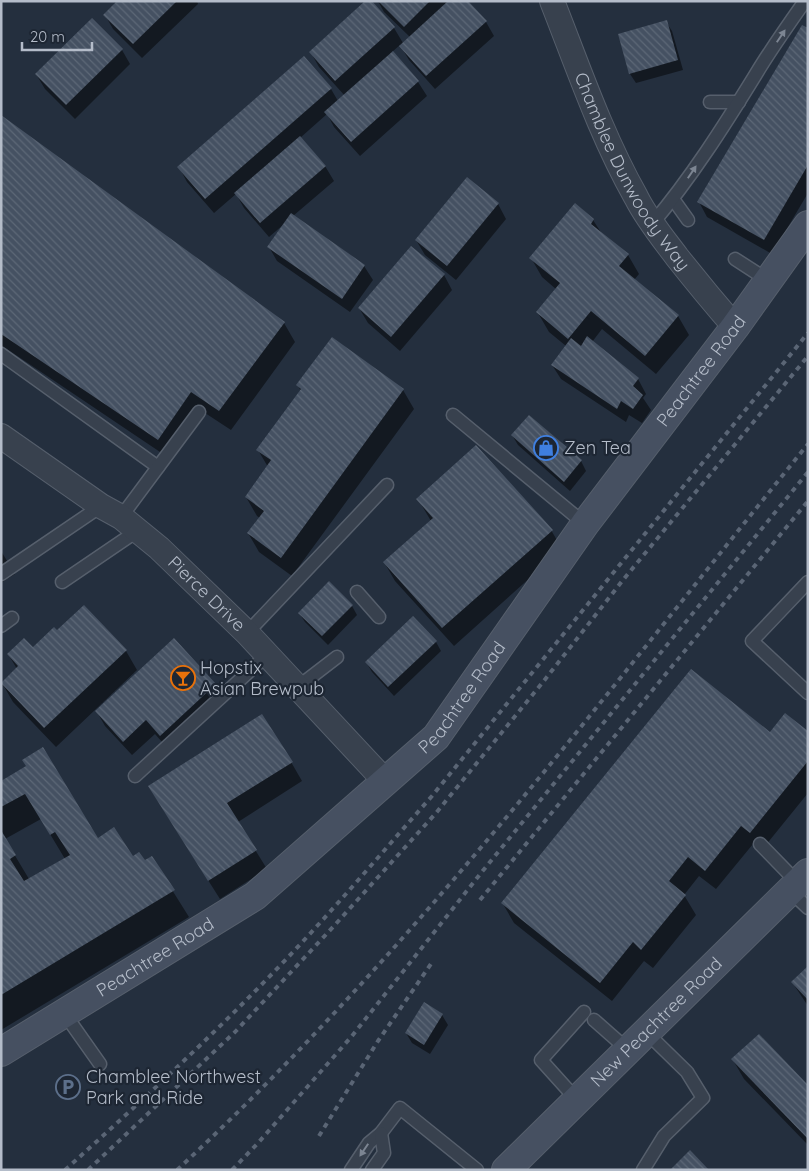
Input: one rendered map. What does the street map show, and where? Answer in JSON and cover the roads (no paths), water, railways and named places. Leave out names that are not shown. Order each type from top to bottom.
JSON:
[{"type":"street","name":"Chamblee Dunwoody Way","points":[[552,1],[590,98],[622,155],[636,198],[652,224],[711,300],[736,327]]},
{"type":"street","name":"Peachtree Road","points":[[1,1052],[254,896],[436,737],[585,524],[736,327],[808,225]]},
{"type":"street","name":"Pierce Drive","points":[[1,436],[119,518],[158,548],[247,633],[385,781]]},
{"type":"street","name":"New Peachtree Road","points":[[506,1170],[637,1041],[801,888]]},
{"type":"lane","points":[[652,224],[673,199],[739,102],[804,1]]},
{"type":"lane","points":[[710,102],[739,102]]},
{"type":"lane","points":[[673,199],[688,220]]},
{"type":"lane","points":[[735,259],[769,281]]},
{"type":"lane","points":[[1,354],[158,466]]},
{"type":"lane","points":[[62,582],[119,518],[200,412]]},
{"type":"lane","points":[[453,415],[585,524]]},
{"type":"lane","points":[[247,633],[387,485]]},
{"type":"lane","points":[[1,574],[119,518]]},
{"type":"lane","points":[[808,582],[752,641],[808,693]]},
{"type":"lane","points":[[357,592],[379,617]]},
{"type":"lane","points":[[135,776],[267,655]]},
{"type":"lane","points":[[298,688],[337,657]]},
{"type":"lane","points":[[760,844],[801,888]]},
{"type":"lane","points":[[64,1013],[100,1064]]},
{"type":"lane","points":[[577,1100],[541,1060],[589,1016],[637,1041],[686,1072],[703,1098],[664,1136],[643,1170]]},
{"type":"lane","points":[[351,1170],[369,1143],[381,1133],[400,1108],[478,1170]]},
{"type":"lane","points":[[372,1170],[384,1153],[381,1133]]},
{"type":"railway","points":[[65,1170],[210,1036],[293,952],[346,894],[432,796],[808,333]]},
{"type":"railway","points":[[88,1170],[235,1032],[436,813],[623,580],[808,356]]},
{"type":"railway","points":[[177,1170],[264,1086],[347,1000],[427,910],[582,726],[808,444]]},
{"type":"railway","points":[[232,1170],[352,1036],[481,873],[808,472]]},
{"type":"railway","points":[[480,900],[808,501]]},
{"type":"railway","points":[[319,1136],[378,1041],[433,961]]},
{"type":"place","name":"Zen Tea","points":[[546,448]]},
{"type":"place","name":"Hopstix Asian Brewpub","points":[[183,678]]},
{"type":"place","name":"Chamblee Northwest Park and Ride","points":[[68,1087]]}]
